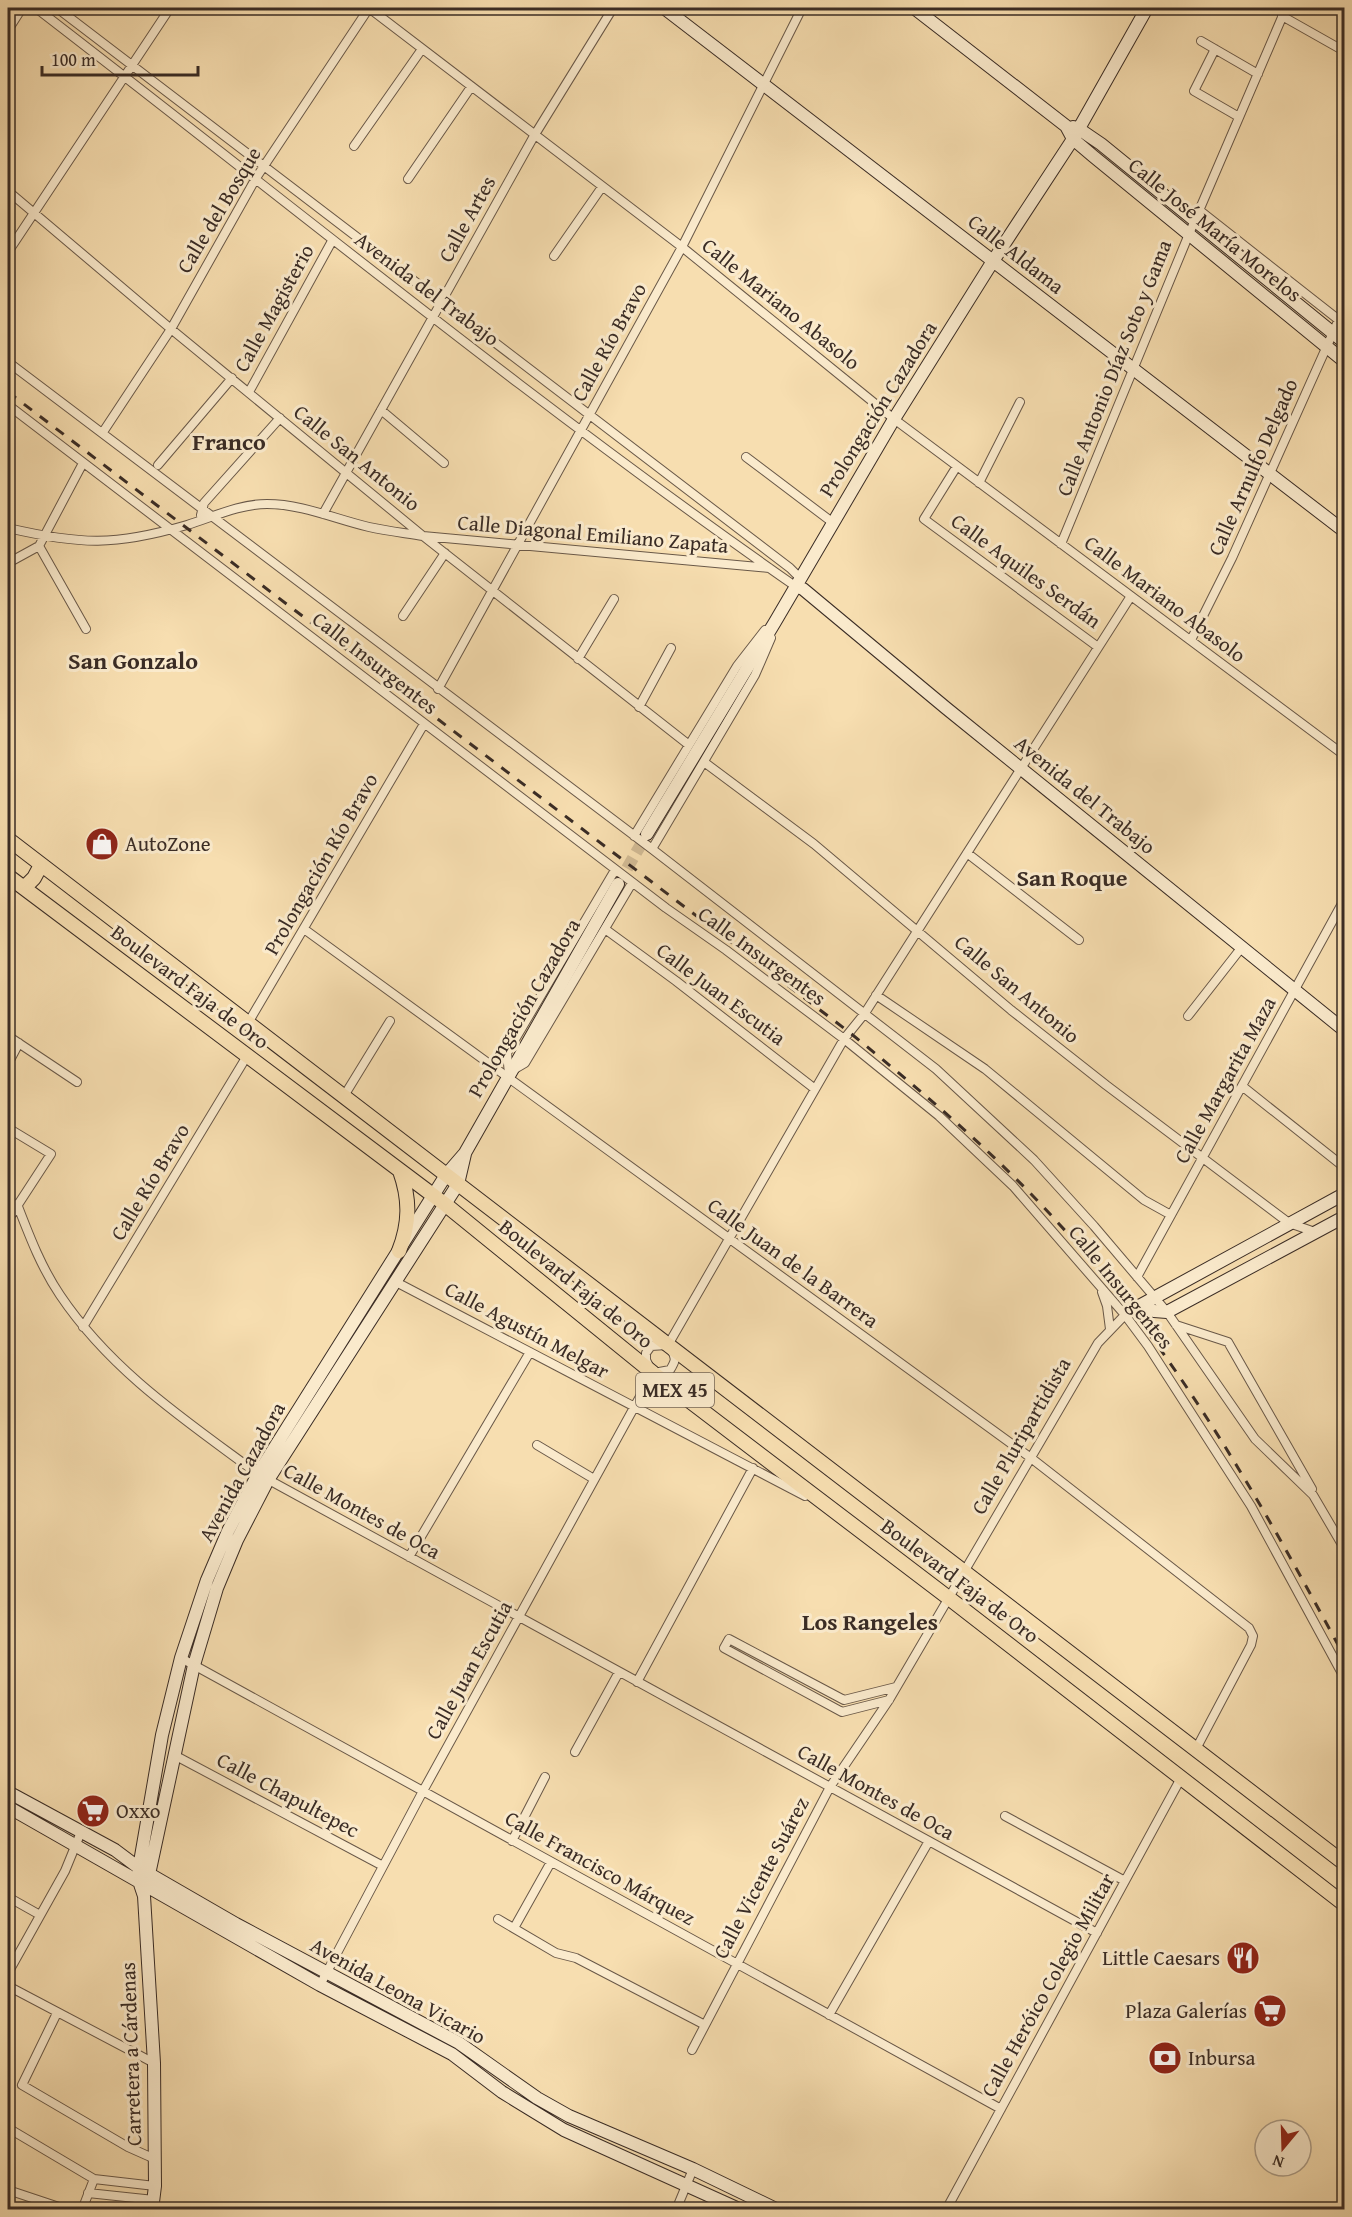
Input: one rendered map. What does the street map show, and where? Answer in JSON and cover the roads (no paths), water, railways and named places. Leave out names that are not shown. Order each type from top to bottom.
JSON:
[{"type":"main road","name":"Boulevard Faja de Oro","points":[[8,839],[966,1571],[1344,1863]]},
{"type":"main road","points":[[24,888],[34,879],[41,865]]},
{"type":"main road","name":"Boulevard Faja de Oro","points":[[8,876],[446,1205],[653,1373],[1344,1904]]},
{"type":"main road","points":[[399,1251],[404,1238],[408,1211],[405,1184],[400,1171]]},
{"type":"street","points":[[8,30],[22,8]]},
{"type":"street","name":"Avenida del Trabajo","points":[[36,8],[432,318],[770,568],[799,584],[1021,768],[1344,1030]]},
{"type":"street","name":"Avenida del Trabajo","points":[[57,8],[790,568],[799,584]]},
{"type":"street","points":[[8,252],[170,8]]},
{"type":"street","name":"Calle Mariano Abasolo","points":[[369,8],[682,247],[894,419],[1344,755]]},
{"type":"street","name":"Calle del Bosque","points":[[103,432],[171,329],[256,178],[369,8]]},
{"type":"street","name":"Calle Artes","points":[[322,514],[534,136],[613,8]]},
{"type":"street","name":"Calle Aldama","points":[[664,8],[1344,531]]},
{"type":"street","name":"Calle Río Bravo","points":[[438,689],[682,247],[802,8]]},
{"type":"street","name":"Calle José María Morelos","points":[[914,8],[1076,134],[1189,234],[1344,361]]},
{"type":"street","name":"Prolongación Cazadora","points":[[641,835],[799,584],[832,522],[894,419],[1076,134],[1147,8]]},
{"type":"street","points":[[1284,12],[1344,51]]},
{"type":"street","name":"Calle Antonio Díaz Soto y Gama","points":[[1061,544],[1284,12]]},
{"type":"street","points":[[1201,42],[1258,74]]},
{"type":"street","points":[[354,146],[422,49]]},
{"type":"street","points":[[1215,49],[1194,92],[1239,117]]},
{"type":"street","points":[[408,179],[471,87]]},
{"type":"street","name":"Calle José María Morelos","points":[[1076,134],[1197,215],[1265,270],[1344,342]]},
{"type":"street","points":[[554,256],[602,187]]},
{"type":"street","name":"Calle San Antonio","points":[[8,191],[171,329],[423,536],[689,746]]},
{"type":"street","name":"Calle Magisterio","points":[[249,392],[332,241]]},
{"type":"street","points":[[1252,285],[1265,270],[1342,322]]},
{"type":"street","name":"Calle Arnulfo Delgado","points":[[1191,640],[1271,474],[1333,332],[1342,322],[1344,308]]},
{"type":"street","name":"Calle Insurgentes","points":[[8,362],[203,507],[212,518],[438,689],[641,835],[652,849],[936,1069],[1034,1160],[1155,1297],[1255,1439],[1301,1482],[1323,1510],[1344,1548]]},
{"type":"street","points":[[158,465],[232,378]]},
{"type":"street","points":[[979,483],[1020,402]]},
{"type":"street","name":"Calle Insurgentes","points":[[8,405],[632,883],[844,1039],[939,1116],[991,1165],[1096,1281],[1148,1346],[1251,1506],[1344,1677]]},
{"type":"street","points":[[381,410],[444,463]]},
{"type":"street","points":[[200,521],[203,507],[280,418]]},
{"type":"street","points":[[746,457],[832,522]]},
{"type":"street","points":[[8,563],[39,546],[83,463]]},
{"type":"street","name":"Calle Aquiles Serdán","points":[[957,466],[924,519],[1098,646]]},
{"type":"street","name":"Calle Diagonal Emiliano Zapata","points":[[8,528],[64,540],[102,542],[171,530],[248,505],[266,504],[285,505],[369,527],[423,536],[790,568]]},
{"type":"street","points":[[39,546],[86,629]]},
{"type":"street","points":[[403,616],[445,553]]},
{"type":"street","points":[[668,1345],[844,1039],[865,1013],[1131,596]]},
{"type":"street","points":[[578,659],[614,599]]},
{"type":"street","points":[[641,835],[689,746],[737,666],[763,632],[775,622]]},
{"type":"street","points":[[652,849],[755,675],[775,622]]},
{"type":"street","points":[[639,707],[671,648]]},
{"type":"street","name":"Prolongación Río Bravo","points":[[248,1023],[424,724]]},
{"type":"street","name":"Calle San Antonio","points":[[704,762],[814,844],[1029,1024],[1202,1159],[1289,1223],[1315,1232]]},
{"type":"street","points":[[967,853],[1079,940]]},
{"type":"street","points":[[615,870],[507,1053],[509,1074],[525,1063],[632,883]]},
{"type":"street","name":"Prolongación Cazadora","points":[[433,1196],[446,1174],[465,1152],[618,884]]},
{"type":"street","name":"Calle Margarita Maza","points":[[1137,1277],[1344,900]]},
{"type":"street","name":"Calle Juan de la Barrera","points":[[304,929],[509,1074],[729,1239],[1031,1458],[1249,1628],[1253,1636],[1251,1645],[1196,1749]]},
{"type":"street","name":"Calle Juan Escutia","points":[[604,929],[694,994],[815,1089]]},
{"type":"street","points":[[1188,1016],[1242,947]]},
{"type":"street","points":[[876,995],[986,1069],[1144,1200],[1171,1215]]},
{"type":"street","points":[[344,1096],[390,1021]]},
{"type":"street","points":[[8,1036],[77,1082]]},
{"type":"street","points":[[8,1064],[19,1043]]},
{"type":"street","name":"Calle Río Bravo","points":[[83,1327],[247,1056]]},
{"type":"street","points":[[1242,1086],[1344,1167]]},
{"type":"street","points":[[8,1128],[51,1154],[8,1220]]},
{"type":"street","name":"Prolongación Cazadora","points":[[446,1205],[458,1184],[465,1152]]},
{"type":"street","name":"Calle Pluripartidista","points":[[950,1599],[1098,1343],[1110,1329],[1125,1315],[1141,1305],[1344,1194]]},
{"type":"street","name":"Avenida Cazadora","points":[[149,1848],[176,1756],[194,1665],[217,1588],[263,1477],[433,1196]]},
{"type":"street","name":"Calle Montes de Oca","points":[[17,1204],[35,1250],[58,1294],[83,1327],[121,1369],[189,1423],[263,1477],[1097,1933]]},
{"type":"street","name":"Avenida Cazadora","points":[[144,1881],[162,1735],[181,1658],[211,1570],[228,1530],[446,1205]]},
{"type":"street","points":[[1141,1305],[1154,1311],[1167,1312],[1344,1217]]},
{"type":"street","points":[[1096,1281],[1107,1306],[1110,1329]]},
{"type":"street","name":"Calle Agustín Melgar","points":[[396,1282],[833,1510]]},
{"type":"street","points":[[1176,1325],[1228,1342],[1323,1510]]},
{"type":"street","points":[[668,1345],[675,1356],[675,1362],[670,1370],[653,1373],[646,1360],[646,1353],[651,1346],[668,1345]]},
{"type":"street","points":[[409,1557],[530,1352]]},
{"type":"street","name":"Calle Juan Escutia","points":[[323,1979],[423,1791],[653,1373]]},
{"type":"street","points":[[537,1445],[594,1479]]},
{"type":"street","points":[[637,1682],[753,1468]]},
{"type":"street","name":"Calle Vicente Suárez","points":[[692,2050],[830,1787],[889,1700],[950,1599]]},
{"type":"street","points":[[889,1700],[842,1712],[724,1648],[729,1639],[844,1700],[896,1687]]},
{"type":"street","name":"Calle Francisco Márquez","points":[[181,1658],[1001,2109]]},
{"type":"street","points":[[575,1752],[619,1672]]},
{"type":"street","points":[[788,1683],[793,1673]]},
{"type":"street","name":"Calle Chapultepec","points":[[176,1756],[383,1866]]},
{"type":"street","points":[[512,1840],[544,1777]]},
{"type":"street","name":"Calle Heróico Colegio Militar","points":[[946,2210],[1181,1778]]},
{"type":"street","name":"Avenida Leona Vicario","points":[[8,1792],[115,1850],[144,1881]]},
{"type":"street","name":"Avenida Leona Vicario","points":[[8,1807],[75,1846],[323,1979],[452,2054],[502,2092],[564,2130],[741,2210]]},
{"type":"street","points":[[1005,1816],[1125,1881]]},
{"type":"street","points":[[8,1973],[65,1871],[81,1832]]},
{"type":"street","points":[[829,2015],[929,1841]]},
{"type":"street","points":[[514,1928],[551,1862]]},
{"type":"street","name":"Carretera a Cárdenas","points":[[144,1881],[154,2063],[156,2186],[153,2205]]},
{"type":"street","points":[[8,1897],[40,1915]]},
{"type":"street","points":[[498,1919],[556,1953],[576,1958],[705,2025]]},
{"type":"street","name":"Avenida Leona Vicario","points":[[323,1979],[459,2043],[545,2103],[569,2116],[693,2169],[778,2210]]},
{"type":"street","points":[[8,1986],[154,2063]]},
{"type":"street","points":[[57,2013],[21,2085],[129,2147],[155,2159]]},
{"type":"street","points":[[8,2128],[94,2180],[156,2186]]},
{"type":"street","points":[[632,2160],[639,2146]]},
{"type":"street","points":[[676,2210],[693,2169]]},
{"type":"street","points":[[81,2210],[94,2180]]},
{"type":"street","points":[[8,2190],[68,2210]]},
{"type":"street","points":[[88,2193],[153,2205]]},
{"type":"tunnel","points":[[618,884],[647,834]]},
{"type":"railway","points":[[8,392],[849,1032],[932,1101],[1011,1173],[1102,1274],[1180,1377],[1216,1432],[1282,1543],[1344,1656]]},
{"type":"place","name":"AutoZone","points":[[102,844]]},
{"type":"place","name":"Oxxo","points":[[93,1811]]},
{"type":"place","name":"Little Caesars","points":[[1243,1958]]},
{"type":"place","name":"Plaza Galerías","points":[[1270,2011]]},
{"type":"place","name":"Inbursa","points":[[1165,2058]]},
{"type":"district","name":"Franco","points":[[229,442]]},
{"type":"district","name":"San Gonzalo","points":[[133,661]]},
{"type":"district","name":"San Roque","points":[[1072,878]]},
{"type":"district","name":"Los Rangeles","points":[[870,1622]]}]
